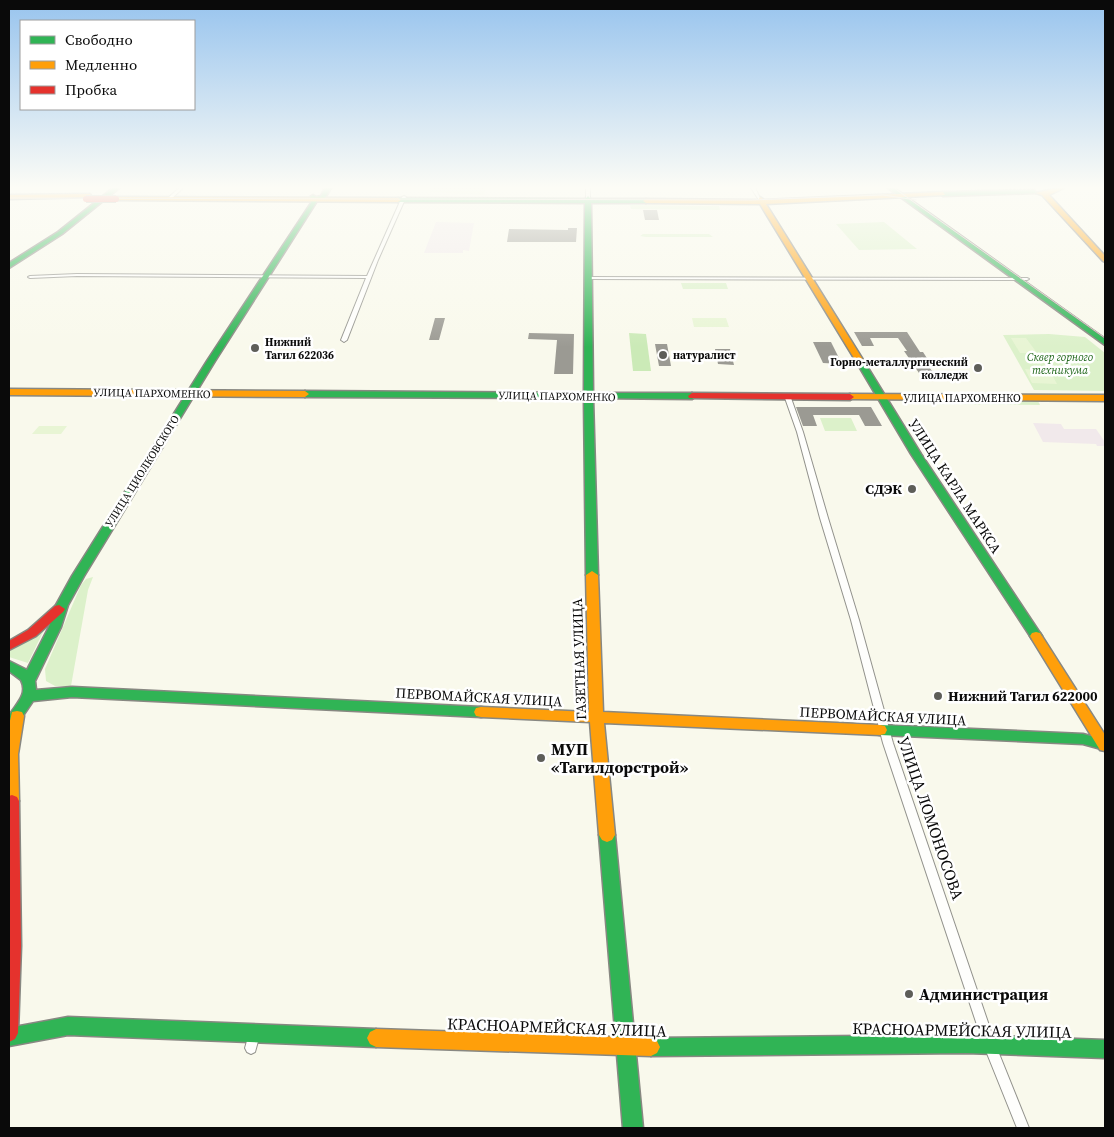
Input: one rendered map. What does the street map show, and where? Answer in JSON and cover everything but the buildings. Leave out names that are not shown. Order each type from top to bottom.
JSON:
[{"type":"main road","points":[[9,266],[48,241]]},
{"type":"main road","name":"УЛИЦА ЦИОЛКОВСКОГО","points":[[29,679],[55,627],[62,605],[190,393],[289,241]]},
{"type":"main road","name":"ГАЗЕТНАЯ УЛИЦА","points":[[588,241],[591,586],[596,717],[633,1128]]},
{"type":"main road","name":"УЛИЦА КАРЛА МАРКСА","points":[[785,241],[880,398],[1105,745]]},
{"type":"main road","points":[[970,241],[1105,343]]},
{"type":"main road","points":[[1089,241],[1105,260]]},
{"type":"main road","points":[[1022,279],[1105,333]]},
{"type":"main road","name":"УЛИЦА ПАРХОМЕНКО","points":[[9,392],[788,398],[1105,398]]},
{"type":"main road","name":"УЛИЦА ЦИОЛКОВСКОГО","points":[[9,646],[39,628],[62,605]]},
{"type":"main road","points":[[9,666],[23,672],[29,679],[31,688],[30,696],[13,720],[11,754],[12,996],[9,1035]]},
{"type":"main road","name":"ПЕРВОМАЙСКАЯ УЛИЦА","points":[[30,696],[72,692],[1083,740],[1105,745]]},
{"type":"main road","name":"КРАСНОАРМЕЙСКАЯ УЛИЦА","points":[[9,1035],[68,1026],[625,1047],[966,1044],[1105,1049]]},
{"type":"street","points":[[344,340],[385,241]]},
{"type":"street","points":[[30,277],[370,277]]},
{"type":"street","points":[[588,278],[1022,279]]},
{"type":"street","name":"УЛИЦА ЛОМОНОСОВА","points":[[788,398],[800,432],[855,620],[884,730],[990,1046],[1023,1128]]},
{"type":"street","points":[[251,1048],[254,1034]]},
{"type":"shaded area","points":[[429,241],[471,241],[469,251],[463,250],[463,253],[424,253]]},
{"type":"shaded area","points":[[1033,423],[1061,424],[1064,429],[1096,429],[1105,442],[1105,446],[1043,442]]},
{"type":"green space","points":[[851,241],[907,241],[917,249],[859,250]]},
{"type":"green space","points":[[681,283],[726,283],[728,289],[683,289]]},
{"type":"green space","points":[[692,318],[726,318],[729,327],[694,327]]},
{"type":"green space","points":[[629,333],[646,334],[651,371],[633,371]]},
{"type":"green space","name":"Сквер горного техникума","points":[[1049,334],[1085,337],[1105,353],[1105,391],[1034,390],[1003,335]]},
{"type":"green space","points":[[1011,338],[1026,338],[1037,353],[1020,353]]},
{"type":"green space","points":[[1025,369],[1050,371],[1057,384],[1032,383]]},
{"type":"green space","points":[[901,399],[1034,400],[1038,401],[1040,405],[903,404]]},
{"type":"green space","points":[[820,418],[851,418],[857,431],[825,431]]},
{"type":"green space","points":[[39,426],[67,426],[61,434],[32,434]]},
{"type":"green space","points":[[93,577],[88,590],[71,686],[55,686],[46,681],[45,669],[81,585],[86,579]]},
{"type":"green space","points":[[45,628],[28,663],[9,657],[9,651]]},
{"type":"tram line","points":[[969,241],[1105,338]]},
{"type":"traffic: fast","points":[[9,266],[48,241]]},
{"type":"traffic: fast","points":[[29,679],[55,627],[62,605],[78,576],[211,361],[289,241]]},
{"type":"traffic: fast","points":[[588,241],[587,331],[592,575]]},
{"type":"traffic: fast","points":[[964,241],[1105,343]]},
{"type":"traffic: fast","points":[[861,363],[916,454],[1036,636]]},
{"type":"traffic: fast","points":[[305,394],[692,396]]},
{"type":"traffic: fast","points":[[9,666],[20,671],[30,684],[28,699],[11,722]]},
{"type":"traffic: fast","points":[[30,696],[72,692],[481,712]]},
{"type":"traffic: fast","points":[[880,730],[1083,739],[1105,745]]},
{"type":"traffic: fast","points":[[607,835],[633,1128]]},
{"type":"traffic: fast","points":[[9,1037],[68,1026],[376,1038]]},
{"type":"traffic: fast","points":[[651,1047],[966,1044],[1105,1049]]},
{"type":"traffic: slow","points":[[786,241],[861,363]]},
{"type":"traffic: slow","points":[[1088,241],[1105,260]]},
{"type":"traffic: slow","points":[[9,392],[305,394]]},
{"type":"traffic: slow","points":[[850,397],[1105,398]]},
{"type":"traffic: slow","points":[[592,575],[595,699],[607,835]]},
{"type":"traffic: slow","points":[[1036,636],[1105,746]]},
{"type":"traffic: slow","points":[[481,712],[880,730]]},
{"type":"traffic: slow","points":[[12,801],[11,754],[17,716]]},
{"type":"traffic: slow","points":[[376,1038],[651,1047]]},
{"type":"traffic: jam","points":[[692,396],[850,397]]},
{"type":"traffic: jam","points":[[9,646],[32,633],[59,609]]},
{"type":"traffic: jam","points":[[9,1033],[13,946],[12,801]]},
{"type":"place","name":"Нижний Тагил 622036","points":[[255,348]]},
{"type":"place","name":"натуралист","points":[[663,355]]},
{"type":"place","name":"Горно-металлургический колледж","points":[[978,368]]},
{"type":"place","name":"СДЭК","points":[[912,489]]},
{"type":"place","name":"Нижний Тагил 622000","points":[[938,696]]},
{"type":"place","name":"МУП «Тагилдорстрой»","points":[[541,758]]},
{"type":"place","name":"Администрация","points":[[909,994]]}]
